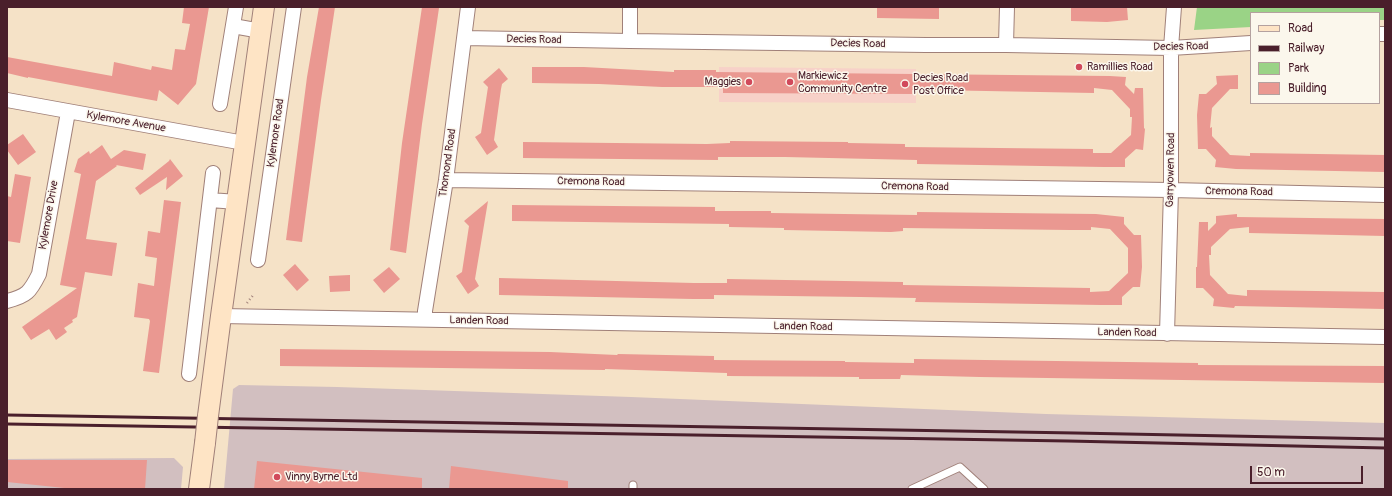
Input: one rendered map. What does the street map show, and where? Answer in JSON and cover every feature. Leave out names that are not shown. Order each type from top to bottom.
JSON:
[{"type":"main road","points":[[199,489],[244,143],[264,7]]},
{"type":"street","points":[[220,104],[236,7]]},
{"type":"street","name":"Kylemore Road","points":[[258,260],[294,7]]},
{"type":"street","name":"Thomond Road","points":[[425,320],[425,311],[446,180],[468,7]]},
{"type":"street","points":[[630,7],[630,42]]},
{"type":"street","points":[[1006,45],[1007,7]]},
{"type":"street","name":"Garryowen Road","points":[[1167,334],[1171,190],[1171,48],[1174,7]]},
{"type":"street","points":[[233,26],[261,31]]},
{"type":"street","name":"Decies Road","points":[[464,38],[630,42],[1171,48],[1250,43]]},
{"type":"street","name":"Kylemore Avenue","points":[[7,100],[244,143]]},
{"type":"street","name":"Kylemore Drive","points":[[7,301],[21,297],[32,288],[39,274],[68,112]]},
{"type":"street","points":[[189,374],[214,174]]},
{"type":"street","name":"Cremona Road","points":[[446,180],[1171,190],[1385,195]]},
{"type":"street","points":[[210,200],[237,202]]},
{"type":"street","name":"Landen Road","points":[[221,316],[1385,337]]},
{"type":"street","points":[[191,357],[216,360]]},
{"type":"lane","points":[[912,489],[960,467],[984,489]]},
{"type":"shaded area","points":[[719,67],[916,69],[916,103],[719,102]]},
{"type":"shaded area","points":[[239,385],[631,397],[1046,414],[1385,423],[1385,489],[224,489],[233,389]]},
{"type":"shaded area","points":[[174,458],[183,467],[181,489],[7,489],[7,459]]},
{"type":"green space","points":[[1197,7],[1385,7],[1385,20],[1380,20],[1380,12],[1250,12],[1250,27],[1194,30]]},
{"type":"building","points":[[184,7],[209,7],[196,84],[178,105],[159,90],[157,101],[7,73],[7,57],[112,76],[114,62],[151,70],[152,66],[172,70],[175,49],[185,50],[190,24],[182,23]]},
{"type":"building","points":[[319,7],[335,7],[302,242],[286,240],[307,77]]},
{"type":"building","points":[[422,7],[439,8],[422,124],[406,253],[390,250],[402,143]]},
{"type":"building","points":[[877,7],[939,7],[939,19],[877,18]]},
{"type":"building","points":[[1071,7],[1127,7],[1128,20],[1107,22],[1071,21]]},
{"type":"building","points":[[532,67],[584,67],[674,72],[674,70],[716,70],[716,72],[1126,77],[1125,85],[1134,94],[1135,88],[1143,88],[1145,129],[1143,150],[1136,149],[1125,159],[1125,167],[917,164],[917,160],[785,157],[718,157],[718,160],[523,158],[523,142],[707,144],[730,143],[730,141],[848,142],[905,144],[905,147],[1093,149],[1093,153],[1111,153],[1131,135],[1132,117],[1130,117],[1130,109],[1112,90],[1094,88],[1094,93],[912,90],[912,94],[723,93],[723,87],[662,87],[532,83]]},
{"type":"building","points":[[499,68],[508,79],[502,84],[501,89],[494,140],[498,147],[487,155],[475,137],[481,133],[488,87],[483,82]]},
{"type":"building","points":[[1238,75],[1238,89],[1230,89],[1212,108],[1210,128],[1212,127],[1212,136],[1230,155],[1250,156],[1250,153],[1385,155],[1385,172],[1236,169],[1215,167],[1216,160],[1206,149],[1198,149],[1197,115],[1199,94],[1206,94],[1217,84],[1216,76]]},
{"type":"building","points":[[23,134],[36,152],[18,165],[7,150],[7,145]]},
{"type":"building","points":[[102,145],[111,159],[124,150],[146,154],[143,170],[116,165],[117,166],[96,181],[86,239],[117,243],[112,276],[85,272],[77,317],[72,320],[73,322],[64,328],[67,332],[56,340],[49,329],[31,340],[22,327],[77,288],[60,285],[81,174],[74,172],[78,159],[89,151],[90,154]]},
{"type":"building","points":[[170,159],[183,176],[166,190],[167,177],[140,195],[135,188]]},
{"type":"building","points":[[15,174],[31,177],[20,243],[7,241],[7,196],[11,197]]},
{"type":"building","points":[[164,200],[181,202],[159,373],[143,371],[150,321],[149,319],[134,317],[138,283],[154,286],[157,258],[145,256],[148,231],[160,233]]},
{"type":"building","points":[[488,201],[475,279],[479,286],[468,294],[456,276],[462,272],[469,226],[464,221]]},
{"type":"building","points":[[512,205],[715,207],[715,211],[771,211],[771,213],[917,215],[917,212],[1096,214],[1124,217],[1124,224],[1134,235],[1141,235],[1142,267],[1140,287],[1133,287],[1122,297],[1122,305],[915,302],[916,298],[861,297],[714,295],[714,299],[693,299],[499,295],[499,278],[694,283],[727,283],[727,279],[903,282],[903,285],[1090,288],[1090,292],[1109,291],[1128,273],[1128,248],[1110,229],[1091,227],[1091,230],[903,228],[903,231],[891,232],[784,230],[784,228],[729,227],[729,224],[512,221]]},
{"type":"building","points":[[1237,214],[1237,217],[1385,219],[1385,236],[1249,233],[1249,227],[1230,229],[1211,247],[1211,255],[1209,255],[1210,275],[1228,294],[1247,296],[1247,290],[1385,292],[1385,309],[1235,306],[1234,308],[1213,306],[1214,299],[1203,288],[1196,288],[1199,222],[1208,222],[1208,231],[1216,223],[1216,216]]},
{"type":"building","points":[[295,264],[309,280],[297,291],[283,275]]},
{"type":"building","points":[[389,267],[400,279],[384,293],[373,280]]},
{"type":"building","points":[[350,275],[350,291],[330,292],[329,276]]},
{"type":"building","points":[[280,349],[550,352],[617,355],[714,356],[714,360],[914,363],[914,359],[1198,363],[1198,365],[1385,366],[1385,383],[901,375],[900,379],[859,379],[859,377],[727,376],[727,373],[605,369],[280,366]]},
{"type":"building","points":[[7,460],[147,460],[145,489],[74,489],[7,482]]},
{"type":"building","points":[[257,461],[422,478],[422,489],[254,489]]},
{"type":"building","points":[[451,466],[568,481],[568,489],[449,489]]},
{"type":"railway","points":[[7,415],[1385,439]]},
{"type":"railway","points":[[7,424],[1068,441],[1385,448]]},
{"type":"place","name":"Ramillies Road","points":[[1079,67]]},
{"type":"place","name":"Maggies","points":[[749,82]]},
{"type":"place","name":"Markiewicz Community Centre","points":[[790,82]]},
{"type":"place","name":"Decies Road Post Office","points":[[905,84]]},
{"type":"place","name":"Vinny Byrne Ltd","points":[[277,477]]}]
